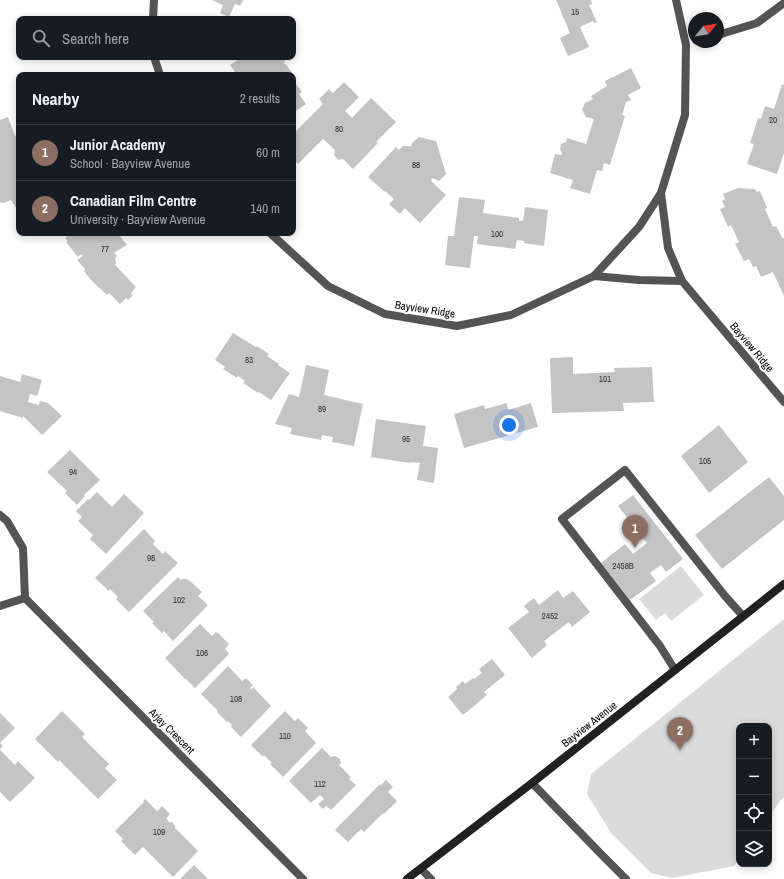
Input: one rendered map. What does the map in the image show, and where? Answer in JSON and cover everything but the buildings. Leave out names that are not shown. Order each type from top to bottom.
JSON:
[{"type":"main road","name":"Bayview Avenue","points":[[407,879],[532,783],[784,584]]},
{"type":"street","points":[[153,16],[154,0]]},
{"type":"street","points":[[661,193],[685,115],[686,45],[676,0]]},
{"type":"street","points":[[724,33],[757,23],[784,3]]},
{"type":"street","points":[[155,60],[159,72]]},
{"type":"street","name":"Bayview Ridge","points":[[273,236],[328,286],[385,314],[457,326],[511,315],[594,276],[639,227],[661,193]]},
{"type":"street","name":"Bayview Ridge","points":[[661,193],[668,248],[682,281],[784,402]]},
{"type":"street","points":[[594,276],[639,280],[682,281]]},
{"type":"street","points":[[675,670],[660,646],[562,519],[624,470],[743,616]]},
{"type":"street","points":[[0,515],[8,521],[23,548],[25,598],[0,606]]},
{"type":"street","name":"Arjay Crescent","points":[[25,598],[303,879]]},
{"type":"street","points":[[532,783],[626,879]]},
{"type":"street","points":[[421,868],[430,879]]},
{"type":"shaded area","points":[[681,566],[704,595],[671,621],[665,613],[656,620],[639,599]]},
{"type":"shaded area","points":[[784,619],[784,797],[772,813],[772,723],[736,723],[736,863],[734,866],[672,878],[651,873],[611,833],[587,794],[591,774]]},
{"type":"place","name":"Junior Academy","points":[[635,548]]},
{"type":"place","name":"Canadian Film Centre","points":[[680,750]]}]
